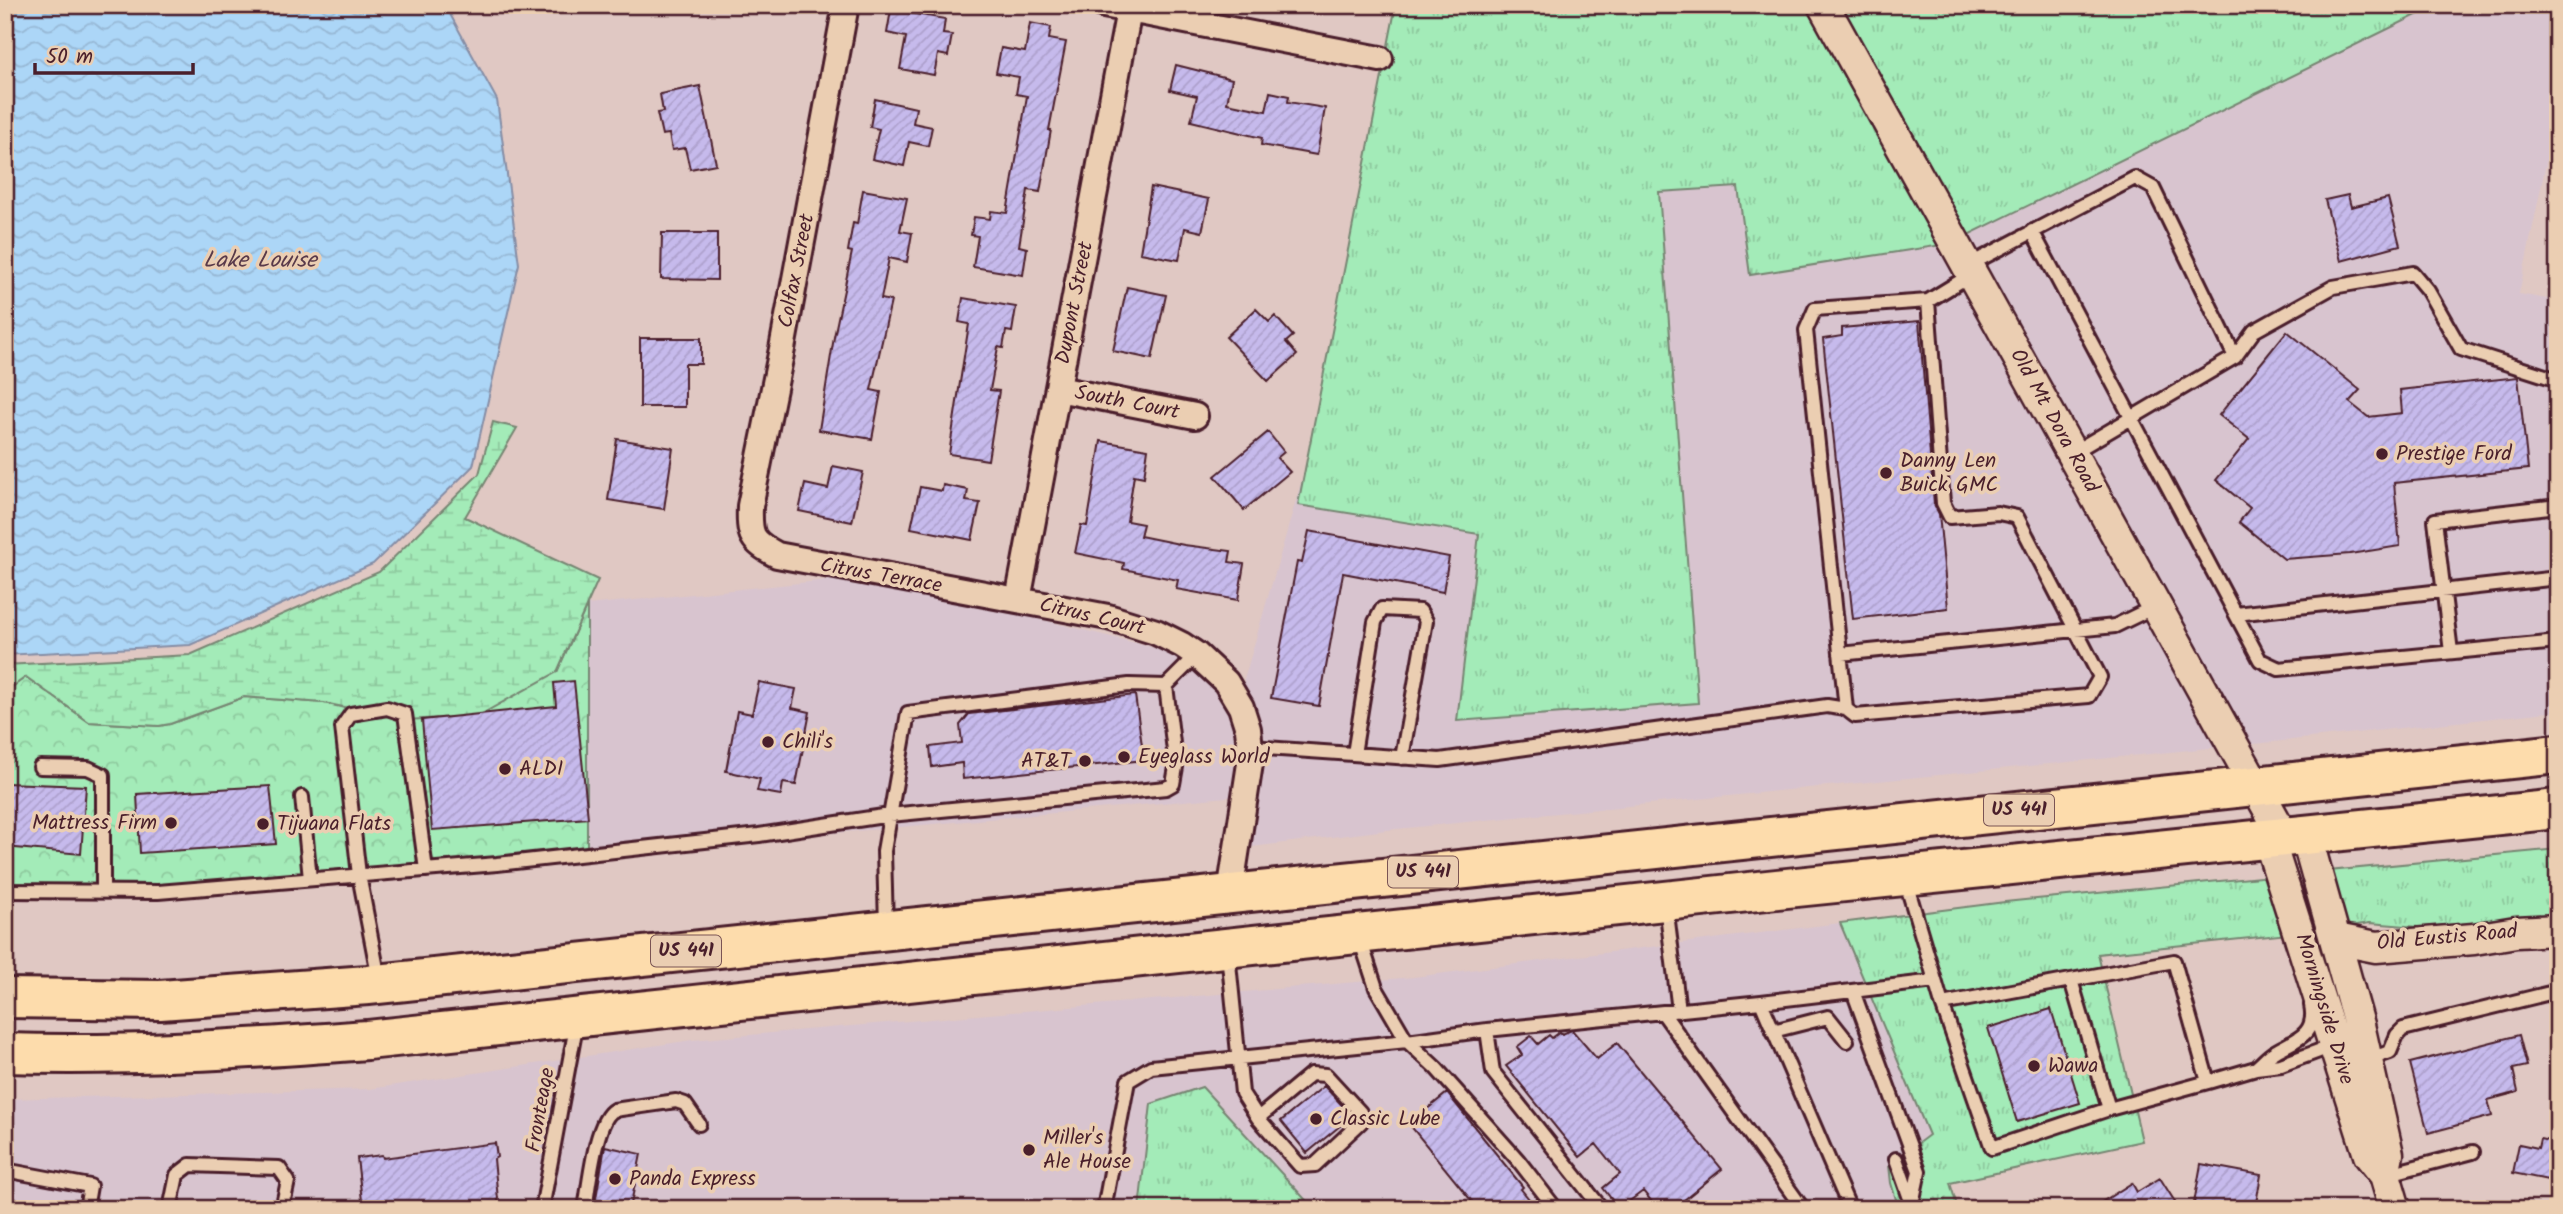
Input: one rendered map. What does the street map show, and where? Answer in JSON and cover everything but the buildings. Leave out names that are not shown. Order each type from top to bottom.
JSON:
[{"type":"main road","name":"US 441","points":[[5,998],[160,1000],[380,984],[2558,754]]},
{"type":"main road","points":[[5,1053],[154,1053],[367,1040],[1665,901],[2558,809]]},
{"type":"main road","points":[[1228,949],[1265,920],[1366,878]]},
{"type":"main road","points":[[1095,963],[1200,921],[1230,893]]},
{"type":"street","name":"Colfax Street","points":[[752,536],[749,529],[750,506],[846,5]]},
{"type":"street","points":[[1104,5],[1380,59]]},
{"type":"street","name":"Old Mt Dora Road","points":[[1823,5],[2254,785],[2286,837]]},
{"type":"street","name":"Dupont Street","points":[[1018,600],[1130,8]]},
{"type":"street","name":"South Court","points":[[1058,389],[1195,416]]},
{"type":"street","name":"Citrus Terrace","points":[[752,536],[760,546],[777,555],[1018,600]]},
{"type":"street","name":"Citrus Court","points":[[1018,600],[1108,617],[1156,632],[1197,654],[1226,682],[1241,707],[1250,747],[1230,893]]},
{"type":"street","name":"Morningside Drive","points":[[2286,837],[2299,930],[2355,1047]]},
{"type":"street","name":"Morningside Drive","points":[[2286,837],[2336,939],[2355,1047],[2369,1155],[2385,1175],[2395,1209]]},
{"type":"street","name":"Old Eustis Road","points":[[2336,939],[2376,947],[2558,930]]},
{"type":"lane","points":[[1846,709],[1806,331],[1815,309],[1928,301],[1970,270],[2032,231],[2135,178],[2153,188],[2235,358]]},
{"type":"lane","points":[[2032,231],[2260,660],[2279,669],[2558,642]]},
{"type":"lane","points":[[2072,453],[2235,358],[2253,331],[2333,287],[2413,273],[2428,291],[2461,349],[2558,380]]},
{"type":"lane","points":[[1250,747],[1440,760],[1827,706],[1846,709],[1855,716],[2089,696],[2100,677],[2017,517],[1998,513],[1950,517],[1943,503],[1928,301]]},
{"type":"lane","points":[[2451,652],[2435,520],[2558,506]]},
{"type":"lane","points":[[2236,614],[2558,578]]},
{"type":"lane","points":[[1840,654],[2076,632],[2115,626],[2156,606]]},
{"type":"lane","points":[[1354,754],[1376,622],[1382,609],[1420,611],[1426,621],[1402,758]]},
{"type":"lane","points":[[886,929],[884,851],[908,713],[1129,685],[1166,686],[1197,654]]},
{"type":"lane","points":[[5,891],[159,892],[426,870],[759,835],[890,815],[1166,788],[1173,784],[1176,767],[1166,686]]},
{"type":"lane","points":[[380,984],[359,875],[342,727],[351,714],[387,708],[405,714],[426,870]]},
{"type":"lane","points":[[40,767],[88,768],[103,775],[103,891]]},
{"type":"lane","points":[[302,797],[310,879]]},
{"type":"lane","points":[[1904,876],[1942,1004],[1992,1148],[2109,1109],[2256,1068],[2281,1065],[2355,1047],[2390,1052],[2397,1035],[2403,1029],[2558,990]]},
{"type":"lane","points":[[1665,901],[1679,1011]]},
{"type":"lane","points":[[2256,1068],[2274,1052],[2297,1042],[2308,1028],[2312,1011],[2294,936],[2299,930]]},
{"type":"lane","points":[[1358,935],[1376,988],[1407,1041],[1436,1068],[1518,1160],[1556,1209]]},
{"type":"lane","points":[[1228,949],[1242,1093],[1258,1118],[1300,1166],[1315,1165],[1361,1122],[1360,1112],[1326,1074],[1311,1073],[1258,1118]]},
{"type":"lane","points":[[1942,1004],[2174,961],[2208,1082]]},
{"type":"lane","points":[[2071,980],[2109,1109]]},
{"type":"lane","points":[[1104,1209],[1128,1081],[1151,1067],[1663,1013],[1935,981]]},
{"type":"lane","points":[[1853,991],[1919,1171],[1910,1206]]},
{"type":"lane","points":[[1761,1002],[1850,1209]]},
{"type":"lane","points":[[1663,1013],[1803,1209]]},
{"type":"lane","name":"Fronteage","points":[[542,1209],[577,1017]]},
{"type":"lane","points":[[1773,1031],[1828,1017],[1847,1041]]},
{"type":"lane","points":[[1486,1030],[1493,1072],[1602,1209]]},
{"type":"lane","points":[[584,1209],[601,1126],[608,1113],[676,1101],[685,1104],[699,1124]]},
{"type":"lane","points":[[2385,1175],[2473,1152]]},
{"type":"lane","points":[[1896,1159],[1910,1206]]},
{"type":"lane","points":[[170,1209],[177,1175],[190,1165],[278,1168],[288,1181],[282,1209]]},
{"type":"lane","points":[[5,1170],[90,1186],[86,1209]]},
{"type":"shaded area","points":[[2437,5],[2558,5],[2558,105],[2519,294],[2558,301],[2558,711],[2245,745],[1964,237]]},
{"type":"shaded area","points":[[1739,187],[1751,275],[1942,245],[2220,747],[1387,830],[1235,849],[1238,796],[587,856],[587,605],[866,576],[1192,657],[1235,711],[1305,469],[1298,505],[1479,534],[1698,703],[1659,192]]},
{"type":"shaded area","points":[[1840,923],[1929,1136],[1891,1183],[1899,1209],[1314,1209],[1202,1087],[1151,1104],[1139,1209],[5,1209],[5,1099],[370,1089],[692,1040],[1414,977]]},
{"type":"green space","points":[[1396,5],[1810,5],[1942,245],[1750,275],[1738,187],[1659,192],[1698,703],[1457,721],[1479,534],[1298,505]]},
{"type":"green space","points":[[1836,5],[2437,5],[1964,237]]},
{"type":"green space","points":[[493,422],[517,428],[465,517],[598,580],[557,672],[478,716],[406,720],[324,703],[244,697],[159,726],[89,722],[26,677],[5,692],[5,665],[190,655],[379,572],[479,474]]},
{"type":"green space","points":[[587,605],[587,856],[5,898],[5,692],[26,677],[89,722],[159,726],[244,697],[324,703],[369,714],[557,672]]},
{"type":"green space","points":[[2558,849],[2558,917],[2442,929],[2370,923],[2344,927],[2329,871]]},
{"type":"green space","points":[[2270,876],[2289,934],[2098,954],[2142,1141],[1950,1183],[1958,1209],[1899,1209],[1889,1165],[1929,1135],[1840,923],[2005,902]]},
{"type":"green space","points":[[1202,1087],[1314,1209],[1139,1209],[1151,1104]]},
{"type":"water","name":"Lake Louise","points":[[5,5],[445,5],[497,100],[519,264],[473,466],[373,564],[190,645],[5,655]]},
{"type":"place","name":"Prestige Ford","points":[[2382,454]]},
{"type":"place","name":"Danny Len Buick GMC","points":[[1886,473]]},
{"type":"place","name":"Chili's","points":[[768,742]]},
{"type":"place","name":"Eyeglass World","points":[[1124,757]]},
{"type":"place","name":"AT&T","points":[[1085,761]]},
{"type":"place","name":"ALDI","points":[[505,769]]},
{"type":"place","name":"Mattress Firm","points":[[171,823]]},
{"type":"place","name":"Tijuana Flats","points":[[263,824]]},
{"type":"place","name":"Wawa","points":[[2034,1066]]},
{"type":"place","name":"Classic Lube","points":[[1316,1119]]},
{"type":"place","name":"Miller's Ale House","points":[[1029,1150]]},
{"type":"place","name":"Panda Express","points":[[615,1179]]}]
